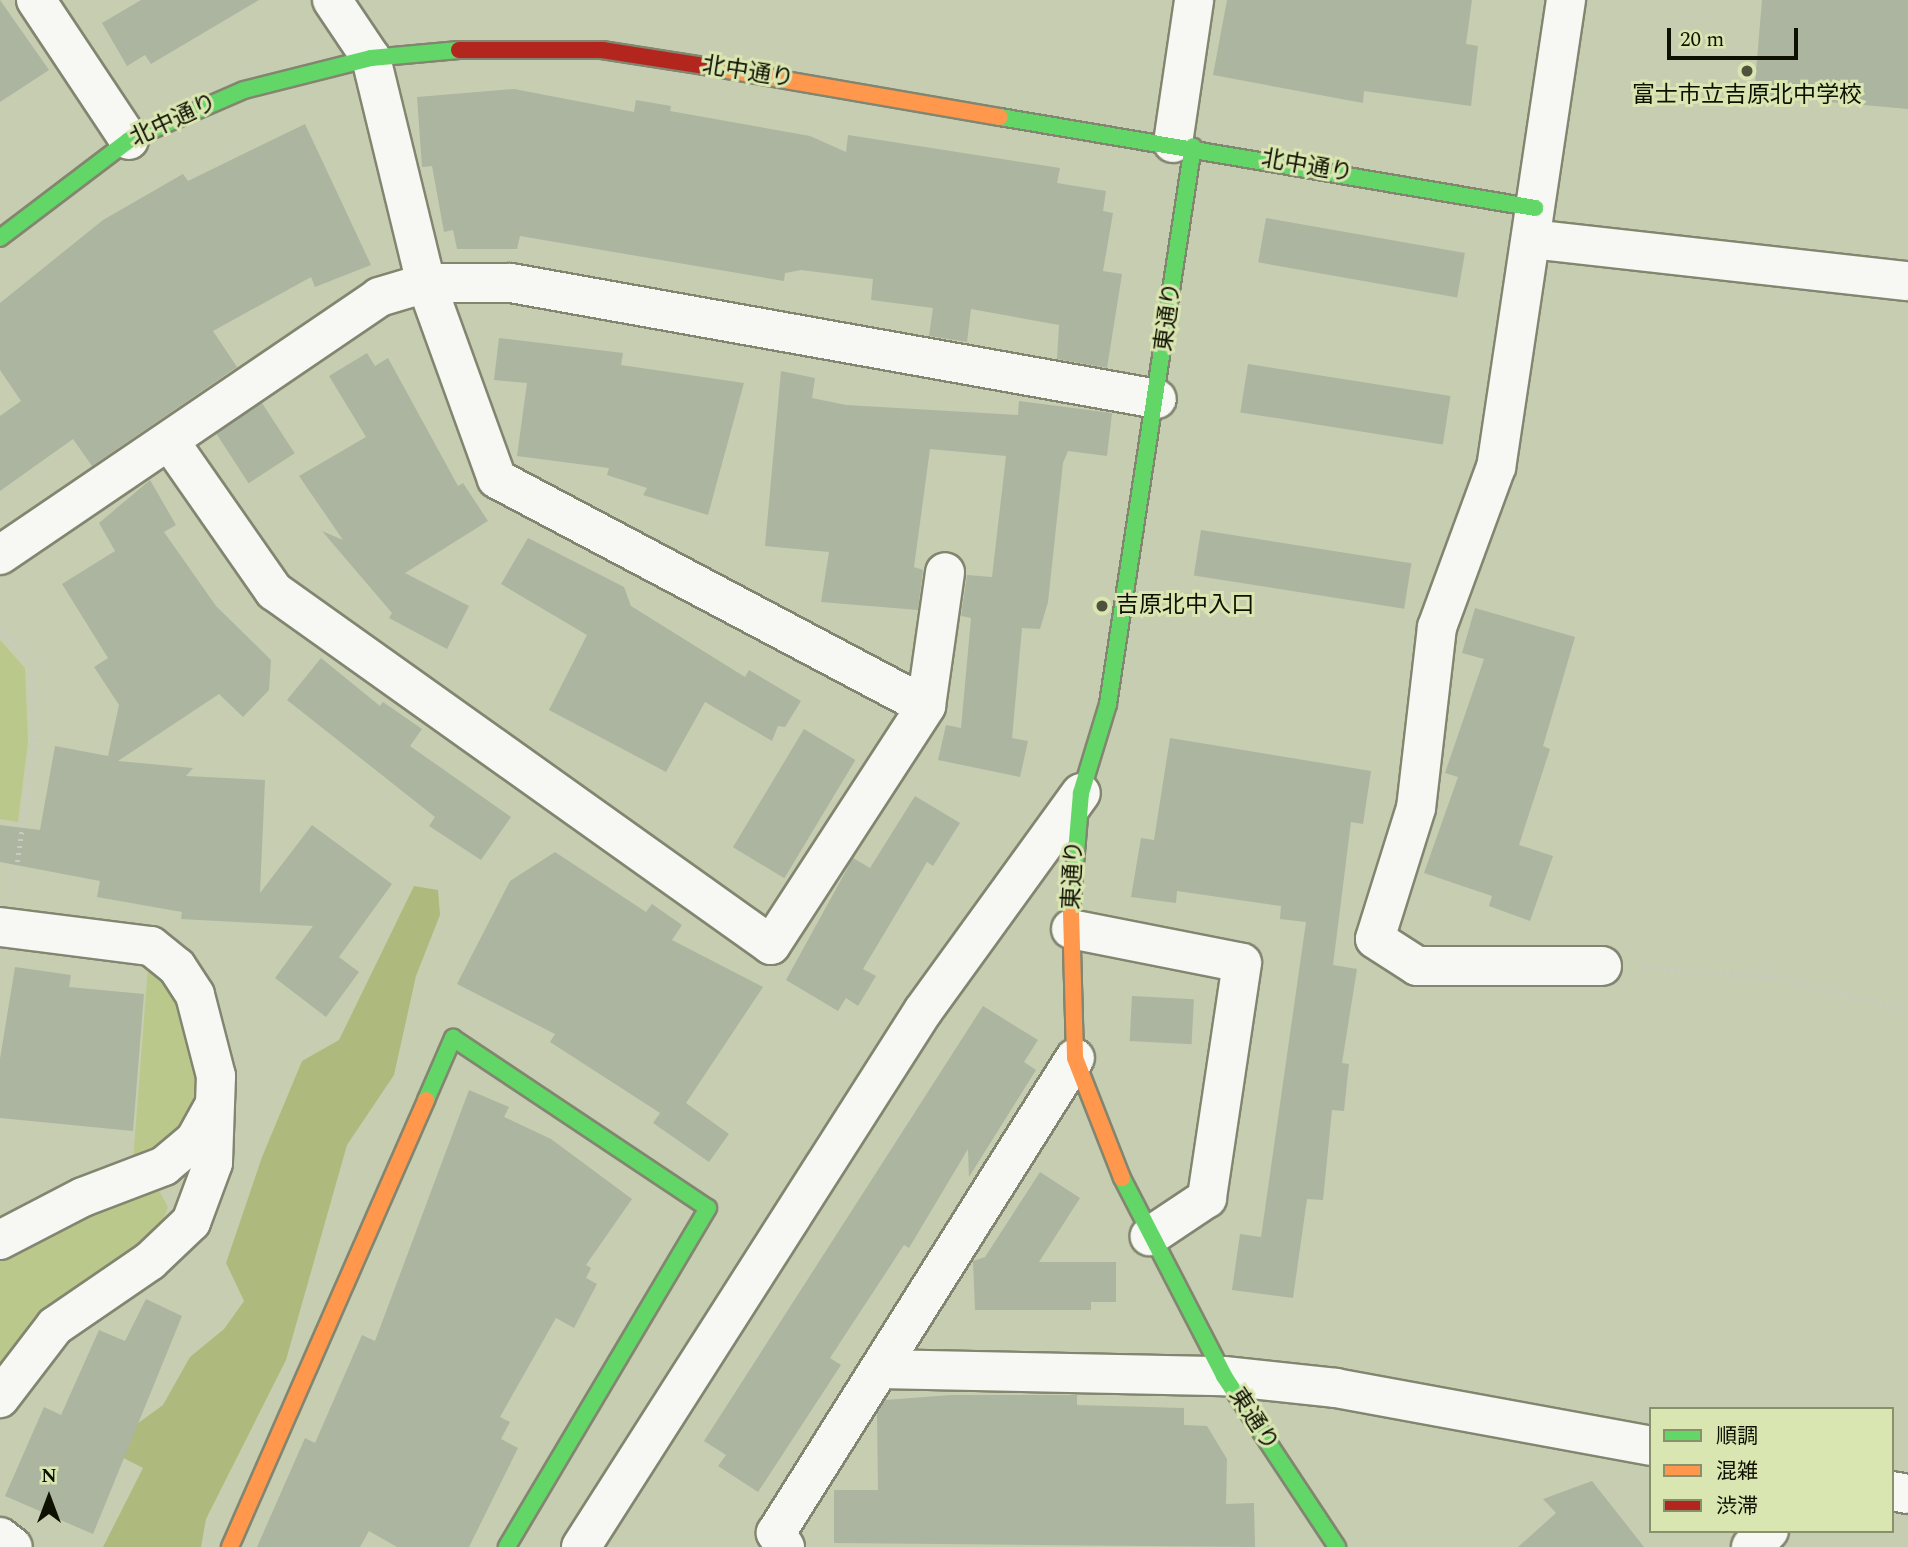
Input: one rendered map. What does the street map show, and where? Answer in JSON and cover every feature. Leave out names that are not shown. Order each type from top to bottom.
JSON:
[{"type":"street","points":[[36,0],[129,140]]},
{"type":"street","points":[[332,0],[371,58],[426,283],[497,479],[926,706]]},
{"type":"street","points":[[1183,144],[1194,0]]},
{"type":"street","points":[[1566,0],[1496,467],[1437,627],[1416,808],[1375,939],[1417,966],[1602,966]]},
{"type":"street","name":"北中通り","points":[[0,238],[129,140],[244,90],[371,58],[504,46],[602,50],[1183,144],[1533,224]]},
{"type":"street","name":"東通り","points":[[1183,144],[1157,399],[1108,704],[1081,793],[1071,929],[1075,1058],[1150,1236],[1224,1376],[1337,1547]]},
{"type":"street","points":[[1533,224],[1908,281]]},
{"type":"street","points":[[0,555],[170,442],[379,297],[426,283],[511,283],[1157,399]]},
{"type":"street","points":[[170,442],[274,591],[771,946],[926,706],[945,572]]},
{"type":"street","points":[[581,1547],[923,1011],[1081,793]]},
{"type":"street","points":[[0,1398],[55,1326],[150,1262],[191,1222],[213,1163],[216,1076],[206,1022],[177,967],[151,946],[4,928]]},
{"type":"street","points":[[1071,929],[1242,963],[1207,1198],[1150,1236]]},
{"type":"street","points":[[230,1547],[453,1038],[708,1208],[507,1547]]},
{"type":"street","points":[[785,1547],[776,1533],[1075,1058]]},
{"type":"street","points":[[0,1240],[83,1197],[164,1166],[195,1140],[213,1107]]},
{"type":"street","points":[[880,1369],[1224,1376],[1336,1388],[1649,1447]]},
{"type":"street","points":[[1751,1547],[1767,1533]]},
{"type":"street","points":[[0,1537],[13,1547]]},
{"type":"path","points":[[0,630],[33,666],[35,742],[4,928]]},
{"type":"path","points":[[1602,966],[1764,976],[1908,1009]]},
{"type":"green space","points":[[0,640],[25,668],[28,742],[18,822],[0,819]]},
{"type":"green space","points":[[414,886],[438,890],[440,915],[416,976],[394,1075],[347,1145],[286,1360],[206,1519],[201,1547],[103,1547],[143,1468],[104,1448],[163,1405],[190,1357],[224,1329],[244,1301],[226,1263],[262,1157],[302,1061],[339,1040]]},
{"type":"green space","points":[[148,967],[183,1007],[199,1061],[197,1095],[176,1133],[133,1161]]},
{"type":"green space","points":[[159,1191],[168,1207],[158,1233],[76,1286],[0,1365],[0,1260],[114,1205]]},
{"type":"building","points":[[0,0],[49,70],[0,102]]},
{"type":"building","points":[[141,0],[259,0],[151,64],[145,55],[127,66],[102,23]]},
{"type":"building","points":[[1227,0],[1472,0],[1466,44],[1478,46],[1471,106],[1364,91],[1363,103],[1213,75]]},
{"type":"building","points":[[1762,0],[1908,0],[1908,109],[1754,95]]},
{"type":"building","points":[[514,89],[634,112],[636,100],[671,106],[670,111],[810,136],[846,152],[848,135],[1060,168],[1057,183],[1106,191],[1103,211],[1113,213],[1103,271],[1122,274],[1107,368],[1057,359],[1059,325],[971,309],[967,342],[929,336],[933,308],[871,300],[873,279],[801,270],[785,273],[784,281],[520,236],[517,249],[457,249],[453,230],[444,232],[432,166],[422,167],[417,97]]},
{"type":"building","points":[[305,124],[371,265],[315,287],[311,277],[213,331],[237,367],[92,466],[73,439],[0,491],[0,416],[21,401],[0,370],[0,303],[103,220],[183,174],[188,181]]},
{"type":"building","points":[[1266,218],[1465,253],[1457,297],[1258,262]]},
{"type":"building","points":[[499,338],[623,353],[621,365],[744,383],[708,515],[643,495],[647,488],[607,475],[609,468],[517,456],[527,383],[494,380]]},
{"type":"building","points":[[367,353],[375,366],[388,358],[458,486],[463,483],[488,521],[405,573],[469,606],[447,649],[389,618],[392,613],[322,531],[343,540],[299,476],[366,437],[329,376]]},
{"type":"building","points":[[1248,364],[1450,396],[1443,444],[1240,412]]},
{"type":"building","points":[[781,371],[815,378],[812,398],[846,405],[1018,415],[1019,401],[1112,413],[1107,456],[1068,451],[1063,463],[1048,602],[1040,629],[1022,628],[1012,738],[1028,741],[1020,777],[938,760],[946,725],[961,728],[971,618],[961,616],[967,575],[992,577],[1006,456],[930,449],[914,567],[923,570],[918,610],[821,602],[829,552],[765,546]]},
{"type":"building","points":[[262,403],[295,453],[249,483],[216,433]]},
{"type":"building","points":[[150,480],[176,525],[164,532],[216,606],[271,660],[269,690],[243,717],[219,694],[118,761],[193,768],[186,776],[265,780],[260,893],[312,825],[392,884],[339,957],[359,972],[326,1017],[275,978],[313,926],[181,919],[182,912],[97,897],[100,881],[0,862],[0,825],[40,830],[55,746],[108,756],[119,705],[94,667],[108,658],[62,584],[115,551],[99,523]]},
{"type":"building","points":[[1201,530],[1411,563],[1404,609],[1194,575]]},
{"type":"building","points":[[528,538],[624,587],[631,606],[745,677],[749,670],[801,701],[785,727],[778,726],[772,741],[705,702],[666,772],[549,710],[587,635],[501,584]]},
{"type":"building","points":[[1475,608],[1575,637],[1543,746],[1550,749],[1519,845],[1553,856],[1530,921],[1489,906],[1492,896],[1424,873],[1458,777],[1445,773],[1484,659],[1462,653]]},
{"type":"building","points":[[321,658],[380,706],[383,702],[422,729],[410,746],[511,817],[481,860],[429,826],[435,817],[287,700]]},
{"type":"building","points":[[804,729],[855,760],[784,878],[733,847]]},
{"type":"building","points":[[1170,738],[1371,771],[1363,824],[1351,822],[1333,965],[1357,969],[1342,1063],[1349,1064],[1344,1111],[1332,1110],[1323,1200],[1307,1199],[1293,1298],[1232,1290],[1240,1234],[1261,1237],[1306,922],[1280,919],[1281,906],[1177,891],[1176,903],[1131,897],[1141,838],[1154,840]]},
{"type":"building","points":[[915,796],[960,823],[933,866],[927,862],[863,969],[876,976],[858,1006],[846,998],[838,1011],[786,980],[853,858],[870,868]]},
{"type":"building","points":[[555,852],[646,912],[652,904],[682,925],[672,940],[763,987],[686,1103],[729,1134],[709,1162],[653,1123],[660,1113],[550,1042],[555,1034],[457,984],[510,881]]},
{"type":"building","points":[[15,967],[71,975],[69,987],[144,994],[133,1131],[0,1118],[0,1059]]},
{"type":"building","points":[[1132,996],[1194,999],[1192,1044],[1130,1041]]},
{"type":"building","points":[[983,1006],[1038,1040],[1024,1062],[1036,1070],[969,1177],[968,1149],[909,1248],[904,1245],[830,1358],[841,1365],[758,1492],[718,1466],[726,1455],[704,1441]]},
{"type":"building","points":[[469,1090],[509,1107],[504,1117],[551,1139],[632,1199],[586,1265],[591,1268],[586,1278],[597,1284],[574,1328],[556,1318],[500,1417],[510,1422],[501,1439],[518,1448],[469,1547],[397,1547],[369,1531],[360,1547],[257,1547],[305,1438],[315,1443],[362,1335],[375,1341]]},
{"type":"building","points":[[1040,1172],[1080,1198],[1039,1262],[1116,1262],[1116,1302],[1091,1302],[1091,1310],[975,1310],[973,1261],[985,1257]]},
{"type":"building","points":[[146,1299],[182,1316],[93,1534],[5,1496],[44,1407],[61,1415],[99,1330],[125,1341]]},
{"type":"building","points":[[951,1395],[1077,1395],[1077,1405],[1184,1408],[1184,1425],[1207,1426],[1227,1459],[1226,1504],[1254,1503],[1255,1547],[834,1543],[834,1490],[878,1490],[877,1414],[885,1400]]},
{"type":"building","points":[[1592,1481],[1644,1547],[1518,1547],[1556,1513],[1543,1499]]},
{"type":"traffic: fast","points":[[0,238],[129,140],[244,90],[371,58],[459,50]]},
{"type":"traffic: fast","points":[[1000,117],[1535,208]]},
{"type":"traffic: fast","points":[[1071,912],[1081,793],[1108,704],[1193,146]]},
{"type":"traffic: fast","points":[[426,1100],[453,1038],[708,1208],[507,1547]]},
{"type":"traffic: fast","points":[[1122,1178],[1224,1376],[1337,1547]]},
{"type":"traffic: slow","points":[[704,66],[1000,117]]},
{"type":"traffic: slow","points":[[1071,912],[1075,1058],[1122,1178]]},
{"type":"traffic: slow","points":[[230,1547],[426,1100]]},
{"type":"traffic: jam","points":[[459,50],[602,50],[704,66]]},
{"type":"place","name":"富士市立吉原北中学校","points":[[1747,71]]},
{"type":"place","name":"吉原北中入口","points":[[1102,606]]}]
